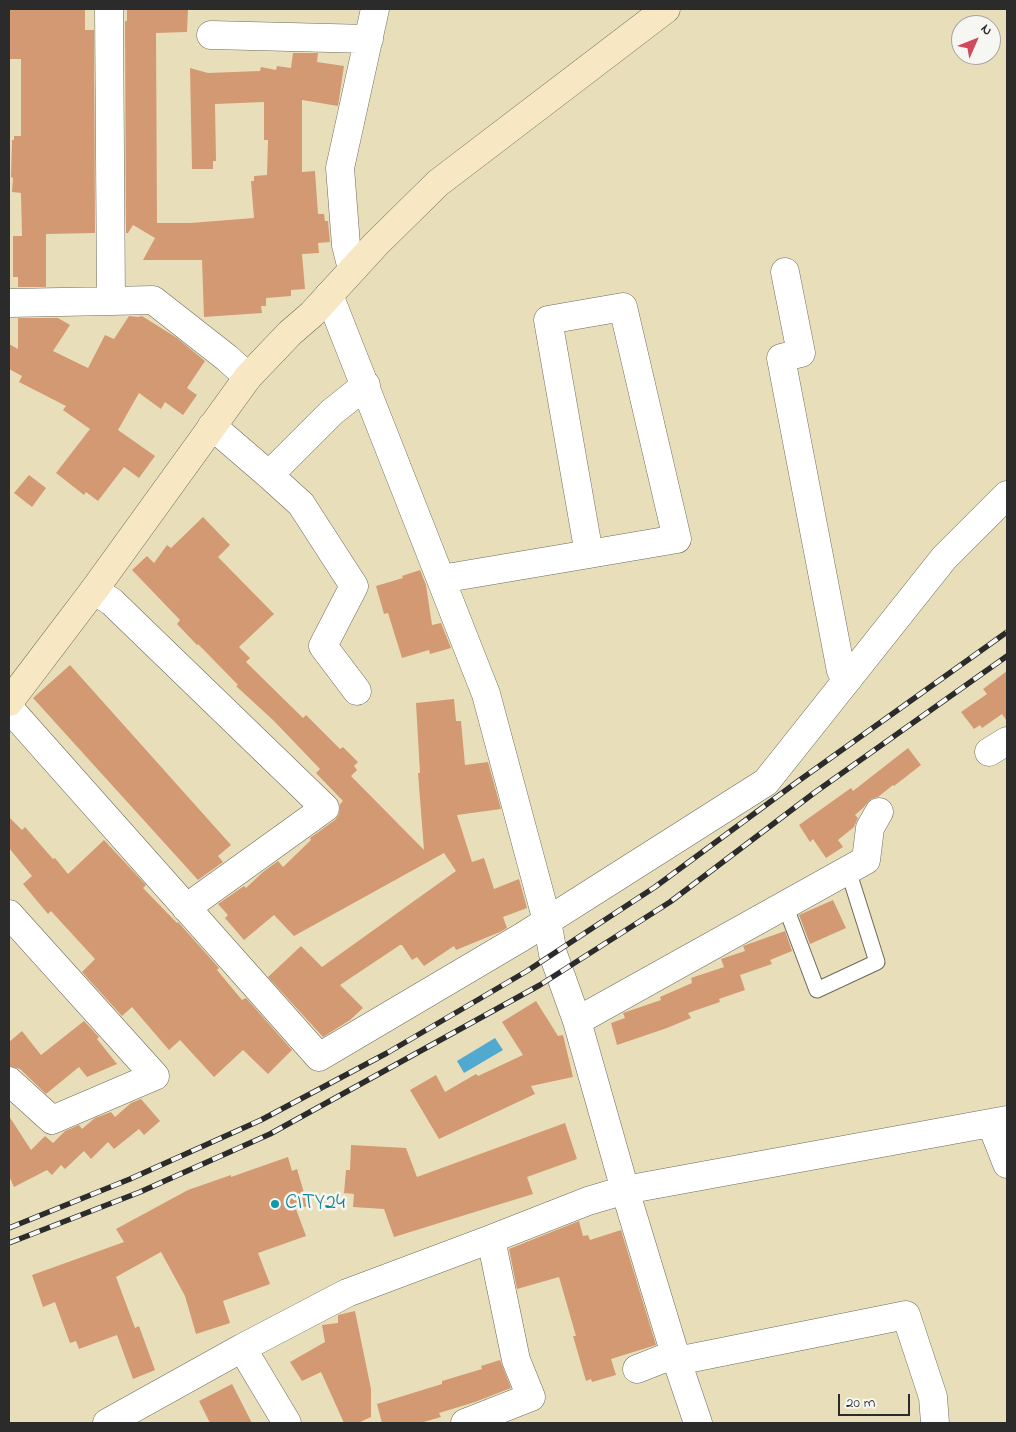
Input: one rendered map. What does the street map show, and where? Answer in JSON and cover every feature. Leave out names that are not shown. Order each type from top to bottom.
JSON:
[{"type":"street","points":[[108,9],[111,301]]},
{"type":"street","points":[[355,267],[350,261],[346,245],[340,168],[375,9]]},
{"type":"street","points":[[9,702],[94,590],[248,377],[329,295],[376,244],[438,183],[666,9]]},
{"type":"street","points":[[211,35],[369,39]]},
{"type":"street","points":[[785,272],[801,353],[780,358],[842,671],[849,678]]},
{"type":"street","points":[[329,295],[486,694],[547,921],[553,954],[577,1021],[625,1190],[676,1358],[698,1423]]},
{"type":"street","points":[[9,303],[153,300],[227,358],[248,377]]},
{"type":"street","points":[[441,578],[589,554],[677,539],[623,307],[548,320],[589,554]]},
{"type":"street","points":[[269,475],[332,412],[366,385]]},
{"type":"street","points":[[212,426],[301,504],[354,586],[323,646],[357,691]]},
{"type":"street","points":[[9,708],[319,1057],[547,921],[766,782],[944,558],[1007,495]]},
{"type":"street","points":[[94,590],[112,602],[325,808],[186,908]]},
{"type":"street","points":[[577,1021],[866,860],[870,828],[879,812]]},
{"type":"street","points":[[9,914],[155,1076],[52,1120],[9,1081]]},
{"type":"street","points":[[107,1423],[242,1348],[347,1293],[588,1201],[625,1190],[999,1122],[1007,1164]]},
{"type":"street","points":[[465,1423],[531,1397],[516,1360],[491,1239]]},
{"type":"street","points":[[637,1369],[676,1358],[906,1315],[932,1397],[935,1423]]},
{"type":"street","points":[[242,1348],[287,1423]]},
{"type":"lane","points":[[786,905],[817,990],[877,962],[848,870]]},
{"type":"water","points":[[495,1038],[503,1050],[464,1073],[457,1061]]},
{"type":"building","points":[[10,9],[85,9],[85,30],[94,30],[95,233],[46,234],[46,287],[18,287],[18,277],[13,277],[13,236],[22,236],[21,193],[12,192],[13,178],[11,177],[12,140],[14,140],[14,136],[21,136],[21,59],[10,59]]},
{"type":"building","points":[[127,9],[188,9],[187,32],[156,33],[157,223],[190,223],[254,218],[251,181],[254,181],[254,176],[267,175],[268,140],[264,140],[264,102],[215,104],[216,161],[213,161],[213,169],[192,169],[190,68],[208,73],[260,71],[261,67],[276,70],[277,66],[291,68],[293,53],[318,53],[317,62],[344,66],[338,106],[302,100],[302,172],[315,171],[318,214],[324,214],[325,221],[328,221],[330,242],[318,243],[319,253],[302,254],[305,289],[291,290],[291,296],[266,298],[266,306],[261,306],[262,313],[204,317],[202,260],[143,260],[155,238],[133,225],[128,233],[126,233],[125,21],[127,21]]},
{"type":"building","points":[[129,316],[142,316],[177,338],[205,361],[187,388],[197,395],[183,415],[165,402],[161,409],[139,393],[118,430],[155,456],[139,478],[124,467],[98,501],[86,492],[84,495],[56,473],[90,429],[63,410],[66,406],[19,382],[22,376],[9,369],[9,344],[18,349],[18,318],[58,318],[70,325],[53,351],[88,368],[105,335],[114,339]]},
{"type":"building","points":[[29,475],[46,488],[32,507],[14,493]]},
{"type":"building","points":[[203,517],[230,545],[218,557],[274,614],[239,647],[250,658],[246,662],[303,718],[306,715],[340,749],[343,747],[358,762],[354,766],[357,770],[351,776],[424,850],[418,773],[420,773],[416,703],[454,699],[456,721],[461,721],[465,765],[488,762],[501,809],[457,815],[472,862],[484,858],[494,889],[519,879],[527,908],[503,917],[507,928],[500,932],[456,950],[454,946],[424,966],[417,957],[412,960],[402,945],[400,945],[340,985],[363,1008],[350,1020],[323,1037],[268,977],[301,946],[322,967],[456,871],[444,853],[294,936],[274,915],[244,940],[225,918],[228,915],[218,904],[244,886],[246,888],[278,861],[283,867],[311,840],[310,838],[335,820],[339,814],[340,804],[343,801],[316,773],[320,769],[274,721],[236,686],[238,685],[177,624],[180,620],[132,570],[147,556],[154,563],[167,545],[171,548]]},
{"type":"building","points":[[420,570],[426,585],[432,625],[441,623],[451,648],[430,654],[429,650],[402,658],[388,613],[384,614],[376,586],[403,578],[402,576]]},
{"type":"building","points":[[70,665],[231,845],[218,856],[223,862],[198,880],[33,698]]},
{"type":"building","points":[[1007,671],[1007,721],[1002,714],[982,728],[980,725],[974,729],[961,712],[987,694],[983,689]]},
{"type":"building","points":[[908,748],[921,765],[878,797],[871,799],[855,815],[858,818],[854,827],[838,840],[843,847],[826,858],[813,839],[810,842],[799,825],[851,788],[853,791]]},
{"type":"building","points":[[9,817],[22,830],[25,827],[68,874],[104,840],[146,885],[143,888],[178,922],[219,968],[217,970],[242,1000],[246,998],[292,1050],[268,1074],[243,1050],[214,1077],[180,1040],[169,1050],[132,1007],[122,1016],[82,972],[95,959],[51,911],[48,914],[23,884],[32,876],[9,848]]},
{"type":"building","points":[[833,900],[846,928],[810,944],[799,915]]},
{"type":"building","points":[[785,931],[792,951],[770,960],[772,964],[740,975],[745,990],[719,999],[720,1002],[688,1013],[691,1018],[617,1045],[611,1023],[625,1018],[623,1013],[661,1000],[660,997],[692,983],[691,978],[724,967],[721,959],[745,951],[743,946]]},
{"type":"building","points":[[536,1001],[558,1036],[563,1035],[573,1077],[531,1086],[535,1094],[439,1139],[410,1090],[436,1075],[445,1092],[476,1074],[478,1076],[523,1055],[502,1022]]},
{"type":"building","points":[[84,1021],[99,1037],[97,1039],[117,1064],[87,1077],[79,1067],[46,1094],[20,1069],[9,1066],[9,1042],[22,1031],[41,1055]]},
{"type":"building","points":[[141,1099],[160,1121],[144,1135],[139,1129],[114,1149],[108,1142],[91,1159],[84,1151],[65,1169],[61,1165],[52,1175],[47,1170],[14,1187],[9,1176],[9,1116],[31,1150],[45,1136],[53,1143],[65,1131],[79,1125],[82,1129],[95,1118],[111,1112],[115,1117],[131,1103]]},
{"type":"building","points":[[565,1123],[577,1159],[527,1177],[533,1194],[394,1237],[384,1209],[353,1207],[354,1194],[344,1193],[346,1170],[350,1170],[351,1145],[406,1148],[417,1177]]},
{"type":"building","points":[[288,1157],[292,1171],[297,1169],[308,1206],[296,1209],[306,1236],[258,1253],[270,1284],[223,1301],[230,1323],[196,1334],[185,1296],[161,1252],[116,1277],[135,1328],[139,1326],[155,1370],[133,1379],[117,1335],[79,1349],[76,1341],[70,1343],[55,1302],[43,1307],[32,1275],[124,1242],[116,1229],[188,1190]]},
{"type":"building","points":[[579,1221],[583,1236],[588,1235],[590,1240],[621,1230],[656,1345],[611,1359],[616,1375],[592,1382],[591,1379],[586,1381],[573,1336],[576,1336],[559,1277],[517,1289],[509,1249]]},
{"type":"building","points":[[355,1311],[371,1389],[371,1417],[358,1423],[344,1423],[321,1372],[302,1381],[290,1362],[325,1342],[322,1325],[338,1323],[338,1315]]},
{"type":"building","points":[[500,1360],[511,1388],[439,1413],[441,1417],[420,1423],[382,1423],[377,1404],[442,1384],[442,1381],[482,1369],[481,1366]]},
{"type":"building","points":[[232,1384],[252,1423],[210,1423],[199,1401]]},
{"type":"railway","points":[[9,1228],[130,1179],[261,1120],[387,1053],[527,971],[655,887],[797,782],[1007,632]]},
{"type":"railway","points":[[9,1243],[140,1192],[270,1134],[540,985],[670,902],[814,793],[1007,656]]},
{"type":"place","name":"CITY24","points":[[275,1204]]}]
